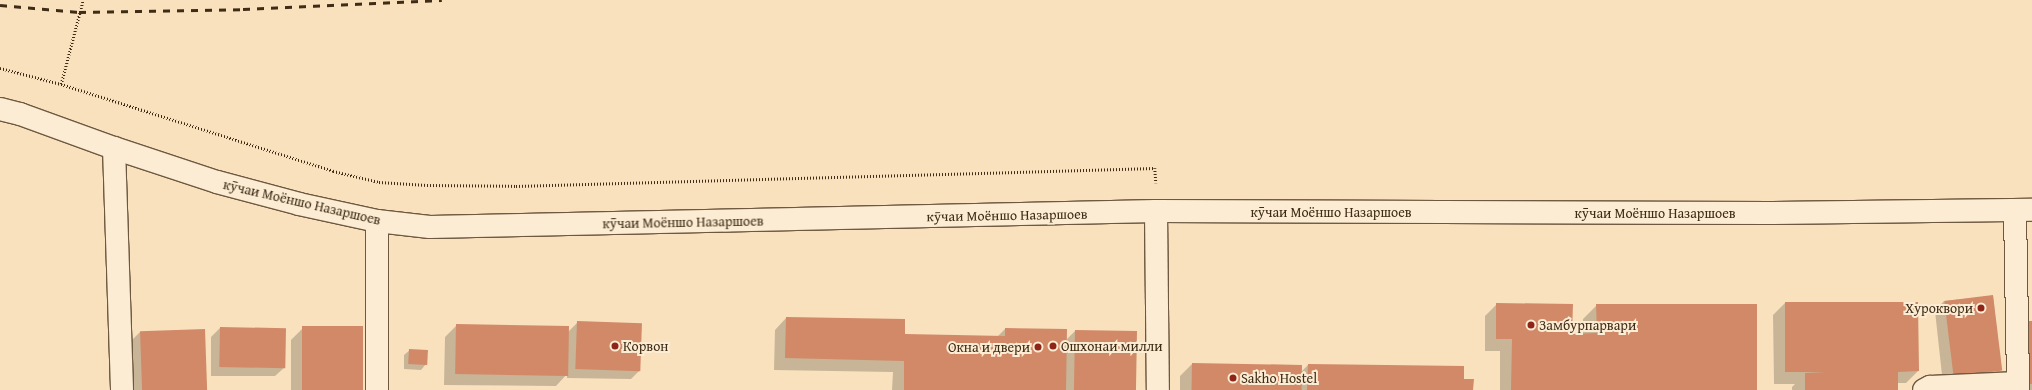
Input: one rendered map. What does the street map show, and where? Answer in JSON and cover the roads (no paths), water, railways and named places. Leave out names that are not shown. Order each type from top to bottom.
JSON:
[{"type":"street","name":"кӯчаи Моёншо Назаршоев","points":[[7,114],[217,182],[299,204],[377,221],[430,227],[1156,211],[1773,213],[2024,210]]},
{"type":"street","points":[[114,148],[122,390]]},
{"type":"street","points":[[1924,390],[1930,387],[2018,386],[2024,210]]},
{"type":"street","points":[[1156,211],[1158,390]]},
{"type":"street","points":[[377,221],[377,390]]},
{"type":"railway","points":[[0,5],[79,12],[243,9],[442,0]]},
{"type":"place","name":"Хуроквори","points":[[1981,308]]},
{"type":"place","name":"Замбурпарвари","points":[[1531,325]]},
{"type":"place","name":"Корвон","points":[[615,346]]},
{"type":"place","name":"Ошхонаи милли","points":[[1053,346]]},
{"type":"place","name":"Окна и двери","points":[[1038,347]]},
{"type":"place","name":"Sakho Hostel","points":[[1233,378]]}]
